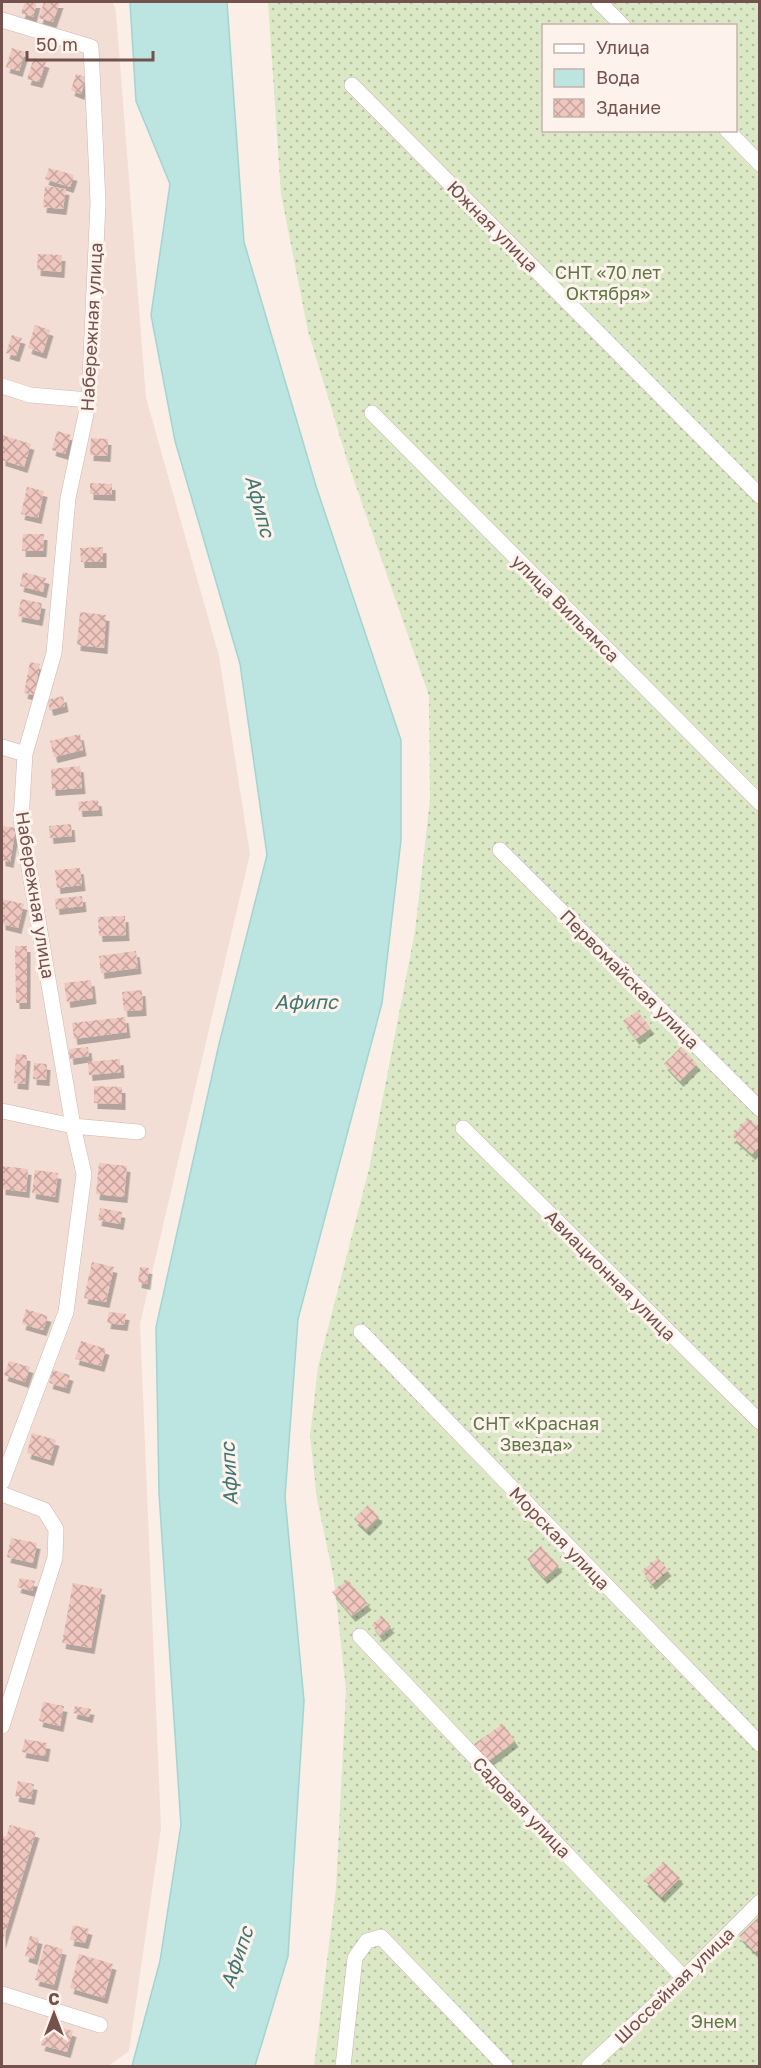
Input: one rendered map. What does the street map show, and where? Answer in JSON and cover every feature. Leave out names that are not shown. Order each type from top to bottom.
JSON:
[{"type":"street","points":[[599,2],[621,24]]},
{"type":"street","name":"Набережная улица","points":[[2,20],[91,47],[98,203],[89,400],[68,498],[54,652],[25,754],[21,820],[73,1126],[84,1174],[66,1312],[2,1482]]},
{"type":"street","name":"Южная улица","points":[[352,85],[759,496]]},
{"type":"street","points":[[729,132],[759,164]]},
{"type":"street","points":[[2,386],[30,395],[89,400]]},
{"type":"street","name":"улица Вильямса","points":[[372,413],[759,803]]},
{"type":"street","points":[[2,747],[25,754]]},
{"type":"street","name":"Первомайская улица","points":[[500,850],[759,1109]]},
{"type":"street","points":[[2,1111],[73,1126],[138,1132]]},
{"type":"street","name":"Авиационная улица","points":[[463,1128],[759,1422]]},
{"type":"street","name":"Морская улица","points":[[361,1332],[759,1744]]},
{"type":"street","points":[[2,1494],[44,1510],[56,1529],[55,1558],[2,1726]]},
{"type":"street","name":"Садовая улица","points":[[360,1636],[684,1978]]},
{"type":"street","name":"Шоссейная улица","points":[[589,2067],[684,1978],[759,1902]]},
{"type":"street","points":[[343,2067],[355,1958],[367,1941],[381,1937],[505,2067]]},
{"type":"street","points":[[2,1994],[100,2025]]},
{"type":"shaded area","points":[[2,2],[113,2],[116,12],[146,398],[219,656],[250,854],[140,1324],[161,1828],[129,2051],[108,2066],[2,2066]]},
{"type":"green space","name":"СНТ «Красная Звезда»","points":[[268,2],[759,2],[759,2066],[314,2066],[336,1888],[346,1690],[334,1580],[317,1499],[310,1436],[318,1367],[369,1169],[415,931],[430,800],[429,696],[347,460],[308,331],[281,194]]},
{"type":"water","name":"Афипс","points":[[130,2],[227,2],[244,242],[316,486],[401,740],[401,840],[382,1003],[298,1319],[285,1497],[304,1701],[288,1956],[255,2066],[132,2066],[160,1961],[181,1825],[159,1493],[156,1327],[219,1044],[267,855],[240,664],[175,441],[151,315],[170,184],[136,101]]},
{"type":"building","points":[[25,2],[37,2],[33,17],[21,13]]},
{"type":"building","points":[[44,2],[60,2],[53,22],[39,18]]},
{"type":"building","points":[[12,48],[25,52],[19,71],[6,67]]},
{"type":"building","points":[[34,58],[46,62],[39,82],[27,79]]},
{"type":"building","points":[[76,74],[86,77],[81,94],[71,90]]},
{"type":"building","points":[[49,168],[74,175],[70,187],[45,179]]},
{"type":"building","points":[[45,186],[66,189],[63,209],[43,207]]},
{"type":"building","points":[[38,254],[62,255],[61,272],[37,270]]},
{"type":"building","points":[[35,325],[50,330],[43,353],[28,348]]},
{"type":"building","points":[[12,335],[22,338],[16,356],[6,353]]},
{"type":"building","points":[[57,431],[71,435],[65,454],[52,450]]},
{"type":"building","points":[[2,435],[31,444],[24,467],[2,460]]},
{"type":"building","points":[[91,438],[108,439],[107,456],[90,455]]},
{"type":"building","points":[[90,483],[112,484],[112,495],[90,494]]},
{"type":"building","points":[[27,487],[44,491],[38,518],[21,514]]},
{"type":"building","points":[[23,534],[44,534],[43,551],[22,551]]},
{"type":"building","points":[[103,547],[103,562],[81,562],[80,548]]},
{"type":"building","points":[[23,572],[46,578],[43,592],[20,586]]},
{"type":"building","points":[[21,599],[42,603],[39,620],[18,616]]},
{"type":"building","points":[[80,612],[106,615],[104,648],[77,645]]},
{"type":"building","points":[[30,662],[40,664],[34,695],[24,693]]},
{"type":"building","points":[[63,696],[65,706],[50,710],[47,700]]},
{"type":"building","points":[[80,734],[83,750],[54,757],[50,741]]},
{"type":"building","points":[[80,766],[82,788],[52,790],[51,769]]},
{"type":"building","points":[[98,800],[99,810],[79,811],[78,802]]},
{"type":"building","points":[[71,824],[72,836],[50,838],[49,826]]},
{"type":"building","points":[[2,826],[16,828],[10,862],[2,860]]},
{"type":"building","points":[[80,868],[82,885],[57,888],[55,870]]},
{"type":"building","points":[[82,896],[83,906],[56,909],[55,899]]},
{"type":"building","points":[[2,899],[24,904],[18,928],[2,924]]},
{"type":"building","points":[[125,916],[126,935],[99,936],[98,917]]},
{"type":"building","points":[[15,946],[27,946],[27,1003],[16,1003]]},
{"type":"building","points":[[136,951],[138,968],[101,973],[99,956]]},
{"type":"building","points":[[91,980],[93,998],[67,1002],[64,983]]},
{"type":"building","points":[[142,990],[143,1010],[124,1011],[122,992]]},
{"type":"building","points":[[637,1011],[651,1028],[636,1039],[623,1021]]},
{"type":"building","points":[[125,1017],[127,1032],[74,1039],[72,1023]]},
{"type":"building","points":[[88,1047],[89,1056],[70,1059],[69,1049]]},
{"type":"building","points":[[681,1047],[697,1064],[680,1081],[664,1064]]},
{"type":"building","points":[[16,1054],[27,1055],[25,1084],[14,1083]]},
{"type":"building","points":[[120,1059],[121,1072],[89,1075],[88,1062]]},
{"type":"building","points":[[34,1063],[47,1064],[46,1080],[33,1079]]},
{"type":"building","points":[[94,1086],[122,1087],[122,1104],[94,1103]]},
{"type":"building","points":[[748,1118],[760,1127],[760,1146],[752,1154],[732,1136]]},
{"type":"building","points":[[99,1163],[127,1166],[124,1197],[96,1194]]},
{"type":"building","points":[[2,1166],[28,1169],[26,1192],[2,1189]]},
{"type":"building","points":[[35,1170],[58,1173],[55,1197],[32,1193]]},
{"type":"building","points":[[100,1208],[122,1212],[120,1224],[98,1220]]},
{"type":"building","points":[[92,1262],[114,1267],[106,1302],[84,1298]]},
{"type":"building","points":[[140,1267],[149,1268],[147,1284],[138,1282]]},
{"type":"building","points":[[26,1309],[48,1316],[43,1330],[22,1324]]},
{"type":"building","points":[[109,1312],[126,1314],[124,1325],[107,1323]]},
{"type":"building","points":[[81,1341],[106,1349],[101,1366],[75,1359]]},
{"type":"building","points":[[9,1361],[30,1367],[25,1382],[4,1375]]},
{"type":"building","points":[[53,1370],[70,1375],[66,1388],[49,1383]]},
{"type":"building","points":[[32,1433],[56,1440],[50,1460],[27,1453]]},
{"type":"building","points":[[368,1505],[379,1517],[366,1530],[354,1519]]},
{"type":"building","points":[[11,1538],[37,1543],[33,1563],[7,1557]]},
{"type":"building","points":[[541,1546],[559,1566],[544,1578],[527,1559]]},
{"type":"building","points":[[658,1558],[668,1570],[652,1584],[642,1571]]},
{"type":"building","points":[[20,1578],[35,1581],[32,1591],[17,1587]]},
{"type":"building","points":[[348,1580],[368,1604],[352,1616],[332,1592]]},
{"type":"building","points":[[73,1583],[102,1589],[91,1648],[62,1643]]},
{"type":"building","points":[[382,1616],[391,1627],[380,1636],[372,1625]]},
{"type":"building","points":[[43,1702],[64,1706],[60,1726],[39,1721]]},
{"type":"building","points":[[75,1706],[91,1709],[89,1717],[73,1713]]},
{"type":"building","points":[[503,1724],[515,1741],[487,1762],[474,1744]]},
{"type":"building","points":[[25,1739],[47,1743],[45,1756],[22,1752]]},
{"type":"building","points":[[18,1781],[34,1784],[31,1799],[15,1796]]},
{"type":"building","points":[[10,1825],[36,1832],[2,1943],[2,1835],[6,1837]]},
{"type":"building","points":[[664,1862],[680,1878],[661,1897],[644,1880]]},
{"type":"building","points":[[760,1916],[760,1948],[755,1952],[739,1936]]},
{"type":"building","points":[[73,1925],[89,1929],[85,1943],[70,1940]]},
{"type":"building","points":[[30,1936],[39,1938],[34,1959],[25,1956]]},
{"type":"building","points":[[45,1944],[63,1949],[54,1985],[35,1980]]},
{"type":"building","points":[[79,1954],[113,1964],[104,1998],[70,1988]]},
{"type":"building","points":[[47,2024],[73,2031],[67,2052],[41,2045]]},
{"type":"park label","name":"СНТ «70 лет Октября»","points":[[608,282]]},
{"type":"park label","name":"Энем","points":[[714,2021]]}]
